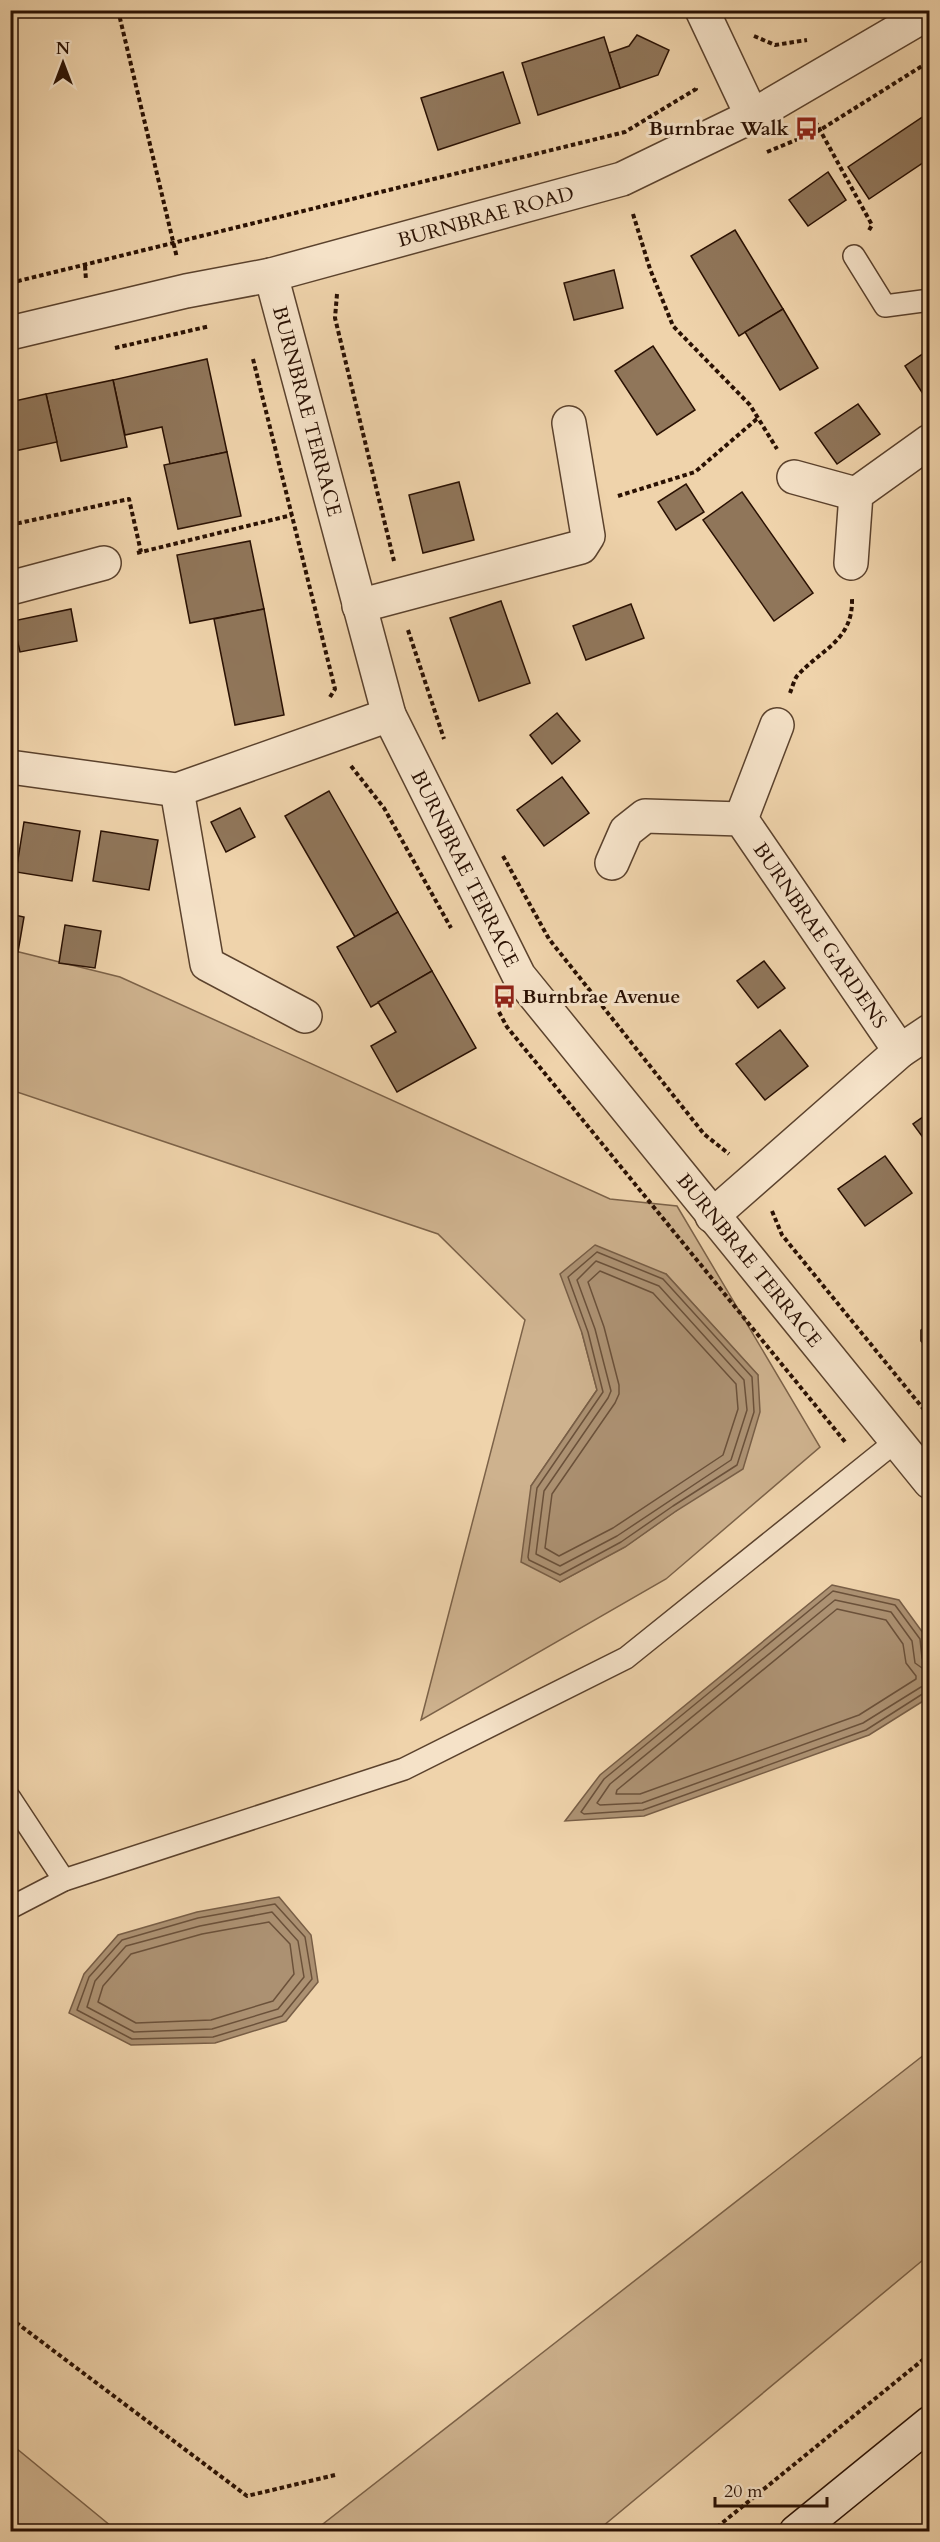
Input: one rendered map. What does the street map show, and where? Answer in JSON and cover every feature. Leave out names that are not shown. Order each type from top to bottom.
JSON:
[{"type":"street","points":[[702,10],[752,116]]},
{"type":"street","name":"BURNBRAE ROAD","points":[[10,333],[186,291],[270,275],[622,179],[752,116],[930,12]]},
{"type":"street","name":"BURNBRAE TERRACE","points":[[270,275],[389,715],[519,976],[895,1442],[930,1482]]},
{"type":"street","points":[[359,606],[581,547],[588,536],[569,423]]},
{"type":"street","points":[[856,494],[930,441]]},
{"type":"street","points":[[794,477],[856,494]]},
{"type":"street","points":[[851,563],[856,494]]},
{"type":"street","points":[[10,588],[104,563]]},
{"type":"street","points":[[11,765],[177,790],[389,715]]},
{"type":"street","points":[[612,863],[626,831],[645,816],[741,819],[777,725]]},
{"type":"street","points":[[177,790],[207,964],[305,1016]]},
{"type":"street","name":"BURNBRAE GARDENS","points":[[741,819],[900,1051]]},
{"type":"street","points":[[712,1216],[900,1051],[930,1031]]},
{"type":"street","points":[[796,2532],[930,2423]]},
{"type":"lane","points":[[854,256],[885,306],[930,300]]},
{"type":"lane","points":[[10,1908],[64,1880],[404,1769],[626,1658],[895,1442]]},
{"type":"lane","points":[[10,1798],[64,1880]]},
{"type":"path","points":[[118,10],[186,291]]},
{"type":"path","points":[[10,284],[625,132],[696,89],[696,51],[718,45],[745,32],[775,45],[809,40]]},
{"type":"path","points":[[797,89],[872,225],[854,256]]},
{"type":"path","points":[[622,179],[650,269],[673,326],[750,405],[794,477]]},
{"type":"path","points":[[584,507],[695,471],[758,418]]},
{"type":"path","points":[[10,525],[129,499],[141,552]]},
{"type":"path","points":[[104,563],[332,506]]},
{"type":"path","points":[[777,725],[796,677],[839,641],[852,613],[851,563]]},
{"type":"path","points":[[757,1176],[782,1235],[930,1417]]},
{"type":"path","points":[[10,2318],[247,2496],[335,2475]]},
{"type":"path","points":[[711,2532],[930,2354]]},
{"type":"shaded area","points":[[11,950],[120,977],[610,1199],[677,1206],[820,1447],[666,1579],[421,1720],[525,1320],[438,1234],[11,1090]],"holes":[[[666,1274],[758,1375],[676,1511],[624,1547],[560,1582],[531,1486],[597,1390],[582,1333]]]},
{"type":"shaded area","points":[[929,2051],[929,2255],[597,2531],[314,2531]]},
{"type":"shaded area","points":[[11,2444],[117,2531],[11,2531]]},
{"type":"water","points":[[595,1245],[666,1274],[758,1375],[760,1412],[743,1469],[676,1511],[625,1547],[560,1582],[521,1562],[531,1486],[597,1390],[582,1333],[560,1274]]},
{"type":"water","points":[[832,1585],[899,1600],[926,1637],[928,1698],[869,1735],[644,1816],[565,1821],[600,1775]]},
{"type":"water","points":[[279,1897],[311,1935],[318,1982],[286,2021],[215,2043],[131,2045],[69,2013],[84,1974],[118,1935],[197,1912]]},
{"type":"building","points":[[637,35],[669,50],[658,75],[620,88],[609,53],[629,46]]},
{"type":"building","points":[[604,37],[620,88],[538,115],[522,63]]},
{"type":"building","points":[[503,72],[520,123],[438,150],[421,98]]},
{"type":"building","points":[[930,112],[930,158],[869,199],[848,167]]},
{"type":"building","points":[[828,172],[846,200],[808,226],[789,200]]},
{"type":"building","points":[[735,230],[783,309],[739,336],[691,256]]},
{"type":"building","points":[[614,270],[623,308],[574,320],[564,283]]},
{"type":"building","points":[[783,309],[818,368],[780,390],[745,332]]},
{"type":"building","points":[[653,346],[695,410],[657,435],[615,371]]},
{"type":"building","points":[[930,349],[930,394],[925,397],[905,366]]},
{"type":"building","points":[[207,359],[227,452],[170,464],[162,427],[125,435],[113,380]]},
{"type":"building","points":[[113,380],[127,447],[61,461],[46,394]]},
{"type":"building","points":[[46,394],[57,442],[10,452],[10,402]]},
{"type":"building","points":[[858,404],[880,434],[837,464],[815,433]]},
{"type":"building","points":[[227,452],[241,516],[178,529],[164,465]]},
{"type":"building","points":[[459,482],[474,540],[423,553],[409,495]]},
{"type":"building","points":[[686,484],[704,512],[676,530],[658,502]]},
{"type":"building","points":[[742,492],[813,593],[774,621],[703,520]]},
{"type":"building","points":[[250,541],[264,609],[190,623],[177,555]]},
{"type":"building","points":[[501,601],[530,683],[479,701],[450,618]]},
{"type":"building","points":[[631,604],[644,638],[586,660],[573,626]]},
{"type":"building","points":[[71,609],[77,641],[20,652],[13,621]]},
{"type":"building","points":[[264,609],[284,715],[235,725],[214,619]]},
{"type":"building","points":[[557,713],[580,741],[552,764],[530,735]]},
{"type":"building","points":[[562,777],[589,813],[544,846],[517,810]]},
{"type":"building","points":[[329,791],[398,912],[355,937],[285,816]]},
{"type":"building","points":[[240,808],[255,837],[226,852],[211,822]]},
{"type":"building","points":[[24,822],[80,831],[72,881],[16,872]]},
{"type":"building","points":[[101,831],[158,840],[149,890],[93,881]]},
{"type":"building","points":[[398,912],[432,971],[371,1007],[337,947]]},
{"type":"building","points":[[10,914],[24,917],[18,952],[10,951]]},
{"type":"building","points":[[65,925],[101,931],[95,968],[59,963]]},
{"type":"building","points":[[764,961],[785,988],[758,1008],[737,981]]},
{"type":"building","points":[[432,971],[476,1048],[397,1092],[371,1046],[396,1032],[378,1002]]},
{"type":"building","points":[[780,1030],[808,1066],[765,1100],[736,1064]]},
{"type":"building","points":[[930,1112],[930,1147],[913,1124]]},
{"type":"building","points":[[885,1156],[912,1193],[865,1226],[838,1189]]},
{"type":"building","points":[[929,1324],[930,1352],[921,1341],[921,1330]]},
{"type":"place","name":"Burnbrae Walk","points":[[807,128]]},
{"type":"place","name":"Burnbrae Avenue","points":[[504,996]]}]
